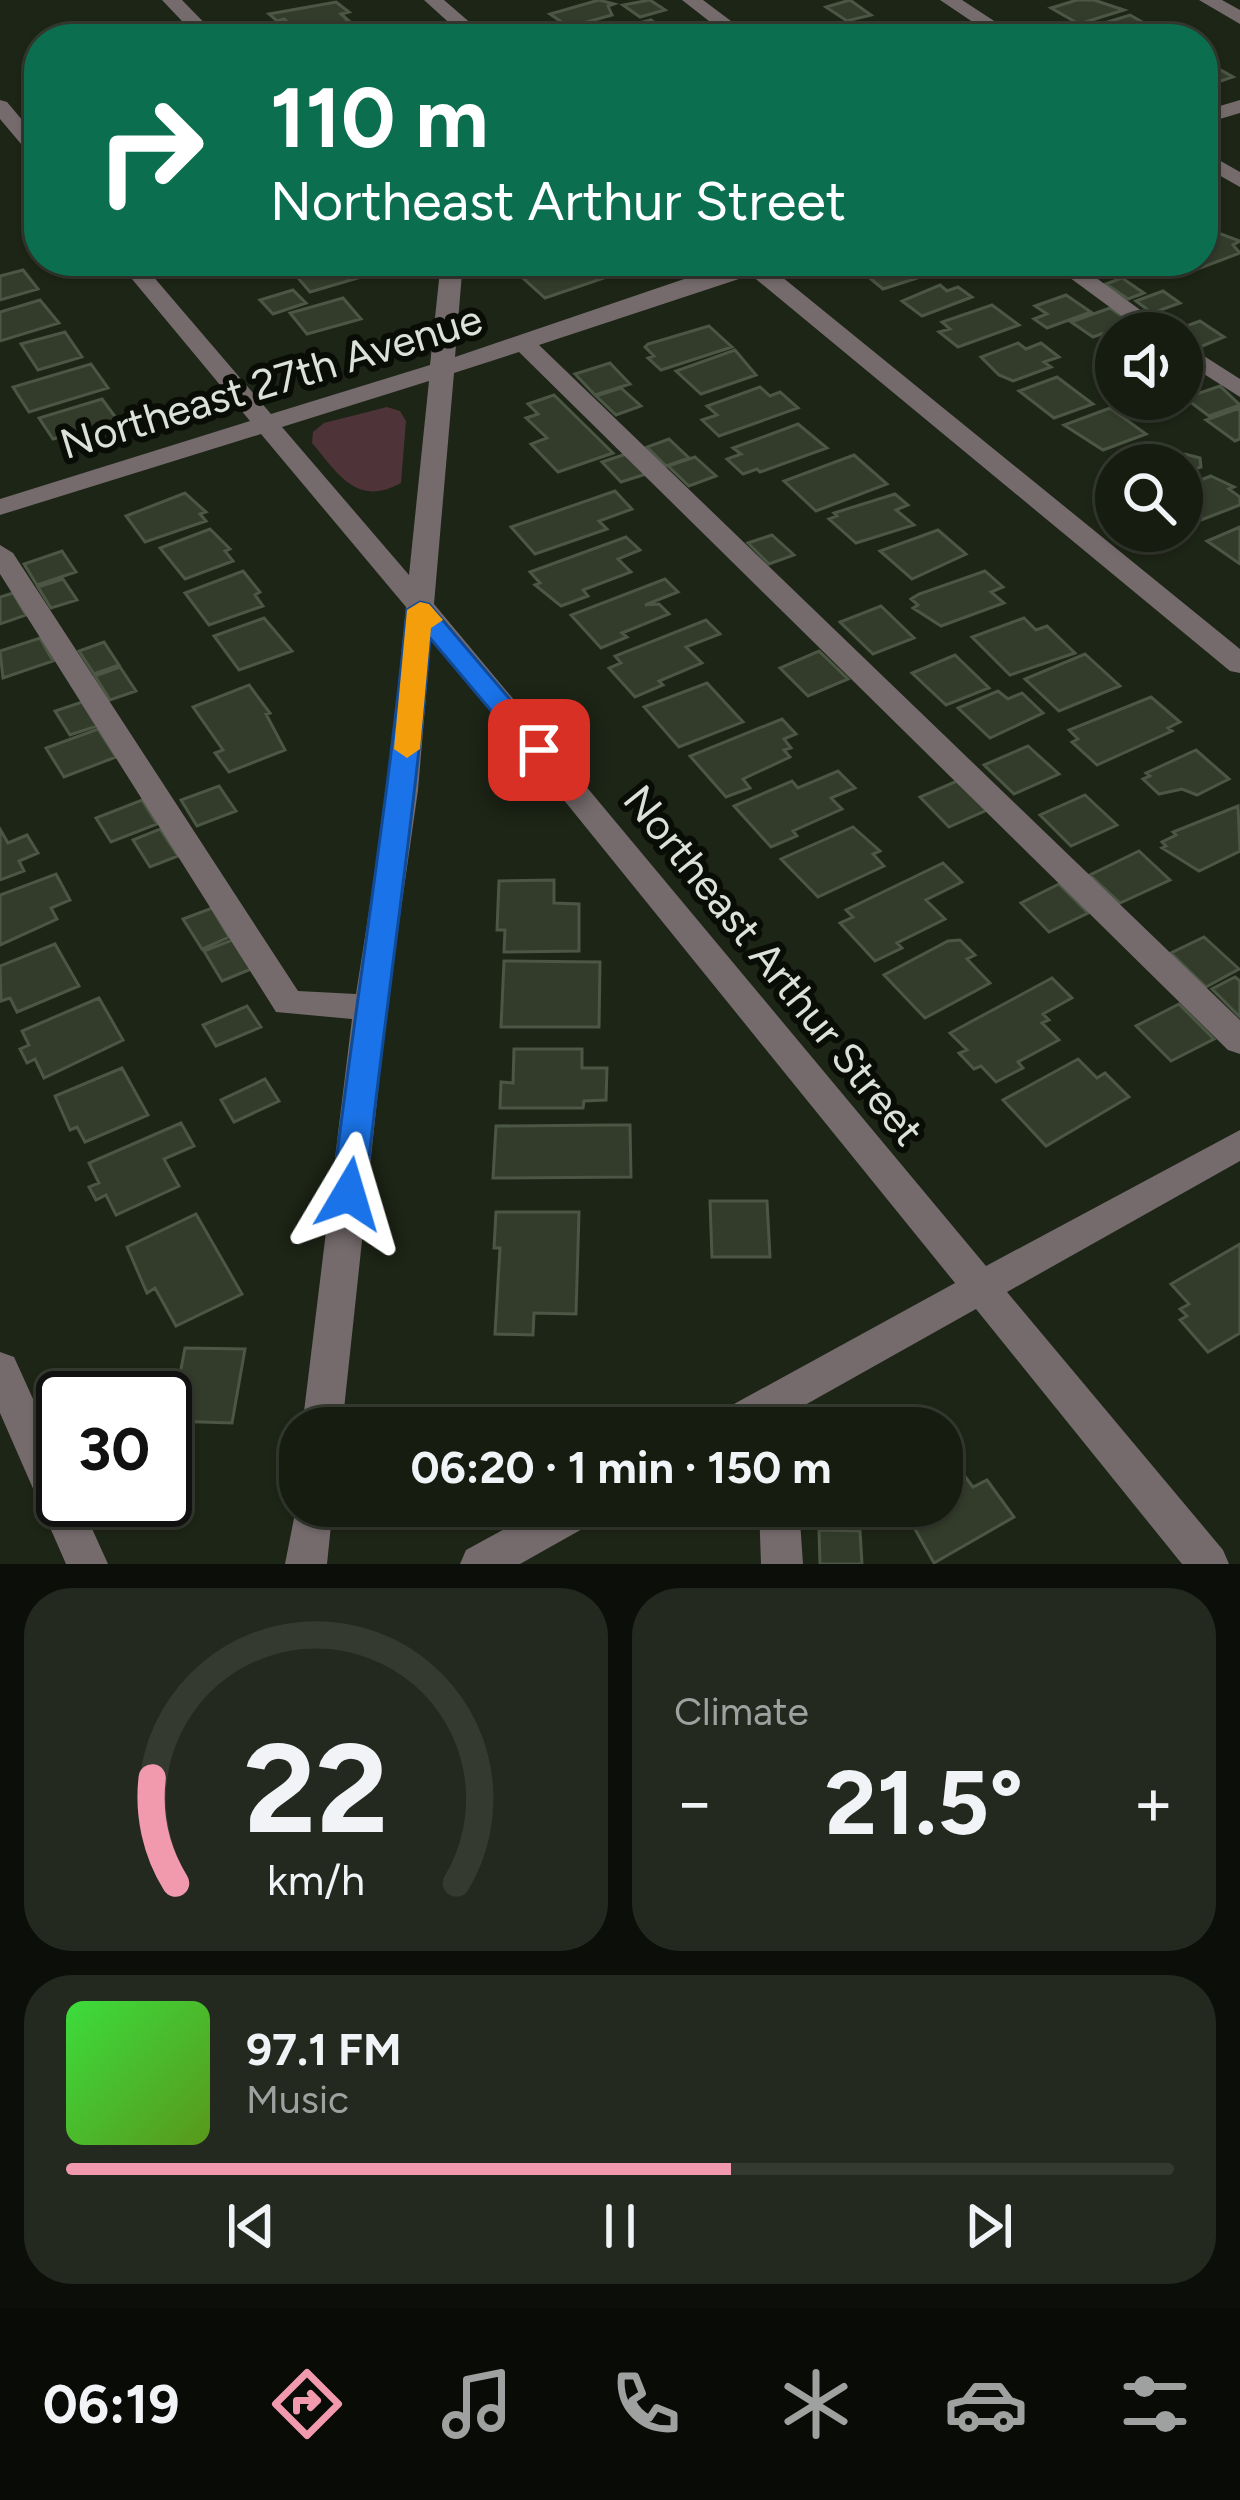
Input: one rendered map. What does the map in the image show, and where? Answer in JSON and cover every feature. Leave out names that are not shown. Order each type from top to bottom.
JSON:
[{"type":"street","points":[[171,0],[195,24]]},
{"type":"street","points":[[434,0],[460,24]]},
{"type":"street","points":[[691,0],[725,24]]},
{"type":"street","points":[[949,0],[988,24]]},
{"type":"street","points":[[1208,0],[1240,18]]},
{"type":"street","points":[[0,106],[24,135]]},
{"type":"street","name":"Northeast Arthur Street","points":[[140,276],[1208,1564]]},
{"type":"street","points":[[324,1407],[370,1007],[403,790],[451,276]]},
{"type":"street","name":"Northeast 27th Avenue","points":[[0,507],[442,369],[718,276]]},
{"type":"street","points":[[773,276],[1240,664]]},
{"type":"street","points":[[1079,276],[1130,312]]},
{"type":"street","points":[[523,342],[1240,1041]]},
{"type":"street","points":[[1203,364],[1240,390]]},
{"type":"street","points":[[0,553],[288,1003],[370,1007]]},
{"type":"street","points":[[788,1407],[981,1288],[1240,1144]]},
{"type":"street","points":[[0,1369],[87,1564]]},
{"type":"street","points":[[306,1564],[310,1527]]},
{"type":"street","points":[[481,1564],[548,1527]]},
{"type":"street","points":[[780,1527],[782,1564]]},
{"type":"shaded area","points":[[387,407],[400,411],[406,421],[401,483],[386,489],[361,489],[340,476],[322,455],[312,443],[313,432],[324,423]]},
{"type":"building","points":[[599,0],[614,4],[608,6],[612,15],[580,24],[565,24],[550,14]]},
{"type":"building","points":[[650,0],[665,10],[640,17],[623,5]]},
{"type":"building","points":[[850,0],[871,15],[847,21],[826,7]]},
{"type":"building","points":[[1077,0],[1124,10],[1079,24],[1051,8]]},
{"type":"building","points":[[336,2],[349,12],[341,14],[349,21],[290,24],[269,14]]},
{"type":"building","points":[[1130,15],[1146,24],[1101,24]]},
{"type":"building","points":[[1218,68],[1233,77],[1218,82]]},
{"type":"building","points":[[1218,233],[1240,241],[1233,245],[1240,253],[1218,261]]},
{"type":"building","points":[[23,270],[38,289],[0,300],[0,276]]},
{"type":"building","points":[[296,276],[365,276],[310,292]]},
{"type":"building","points":[[533,276],[610,276],[545,298],[524,279]]},
{"type":"building","points":[[867,276],[924,276],[883,289]]},
{"type":"building","points":[[1122,278],[1144,293],[1128,299],[1106,284]]},
{"type":"building","points":[[940,285],[947,291],[958,287],[972,297],[922,316],[902,301]]},
{"type":"building","points":[[293,290],[306,303],[273,314],[260,300]]},
{"type":"building","points":[[1163,291],[1180,303],[1151,312],[1136,301]]},
{"type":"building","points":[[1066,295],[1091,312],[1047,328],[1034,319],[1047,314],[1035,306]]},
{"type":"building","points":[[343,298],[361,319],[307,334],[290,313]]},
{"type":"building","points":[[40,300],[59,323],[0,341],[0,312]]},
{"type":"building","points":[[992,305],[1019,325],[958,347],[939,332],[950,329],[942,322]]},
{"type":"building","points":[[1095,313],[1095,336],[1093,337],[1071,322]]},
{"type":"building","points":[[1203,323],[1224,337],[1203,346]]},
{"type":"building","points":[[709,326],[732,347],[661,370],[648,358],[654,356],[645,347],[648,344]]},
{"type":"building","points":[[65,332],[82,357],[38,370],[21,344]]},
{"type":"building","points":[[1018,343],[1026,349],[1041,343],[1059,357],[1044,362],[1051,367],[1013,381],[981,357]]},
{"type":"building","points":[[735,350],[756,375],[701,394],[676,371]]},
{"type":"building","points":[[610,363],[630,384],[595,395],[575,374]]},
{"type":"building","points":[[91,364],[108,388],[29,412],[13,387]]},
{"type":"building","points":[[1057,377],[1093,404],[1054,418],[1019,391]]},
{"type":"building","points":[[1220,386],[1240,405],[1209,416],[1203,412],[1203,392]]},
{"type":"building","points":[[760,387],[770,396],[780,392],[798,408],[719,436],[702,420],[717,415],[707,406]]},
{"type":"building","points":[[621,388],[641,406],[616,415],[596,396]]},
{"type":"building","points":[[554,395],[613,453],[558,472],[531,444],[547,438],[526,418],[538,414],[528,404]]},
{"type":"building","points":[[102,399],[122,426],[80,440],[75,433],[53,439],[39,418]]},
{"type":"building","points":[[1240,408],[1240,439],[1235,441],[1206,420]]},
{"type":"building","points":[[1095,414],[1095,420],[1127,420],[1146,434],[1119,444],[1095,445],[1064,425]]},
{"type":"building","points":[[798,424],[827,448],[743,474],[727,459],[741,454],[733,448]]},
{"type":"building","points":[[669,439],[689,458],[666,466],[647,447]]},
{"type":"building","points":[[626,454],[646,474],[621,482],[602,462]]},
{"type":"building","points":[[854,455],[887,484],[816,511],[784,481]]},
{"type":"building","points":[[695,457],[716,476],[689,486],[668,466]]},
{"type":"building","points":[[1211,476],[1234,487],[1229,489],[1240,497],[1240,505],[1203,519],[1203,479]]},
{"type":"building","points":[[615,491],[632,509],[599,521],[607,529],[535,554],[511,527]]},
{"type":"building","points":[[185,493],[206,512],[200,514],[206,521],[145,542],[126,516]]},
{"type":"building","points":[[895,494],[908,505],[896,510],[914,525],[856,543],[829,519],[837,516],[834,513]]},
{"type":"building","points":[[1240,527],[1240,564],[1207,541]]},
{"type":"building","points":[[210,529],[230,549],[225,551],[233,561],[185,579],[160,548]]},
{"type":"building","points":[[938,530],[966,554],[912,579],[880,551]]},
{"type":"building","points":[[772,535],[794,555],[769,564],[748,543]]},
{"type":"building","points":[[626,537],[640,550],[618,559],[631,572],[583,590],[588,596],[561,606],[535,585],[540,583],[530,572]]},
{"type":"building","points":[[62,551],[76,572],[37,585],[24,564]]},
{"type":"building","points":[[243,571],[260,592],[255,595],[263,606],[209,625],[185,593]]},
{"type":"building","points":[[985,571],[1003,587],[991,592],[1004,603],[941,626],[913,608],[918,605],[911,599],[919,594]]},
{"type":"building","points":[[63,579],[77,600],[51,608],[38,587]]},
{"type":"building","points":[[665,579],[678,592],[645,605],[659,604],[669,614],[622,633],[627,637],[601,648],[571,615]]},
{"type":"building","points":[[13,593],[26,615],[0,624],[0,597]]},
{"type":"building","points":[[881,606],[914,638],[873,654],[840,622]]},
{"type":"building","points":[[264,618],[292,651],[239,670],[214,636]]},
{"type":"building","points":[[1024,618],[1036,630],[1047,626],[1075,653],[1010,675],[972,637]]},
{"type":"building","points":[[706,620],[720,634],[686,647],[702,663],[659,681],[663,685],[635,697],[609,668],[621,663],[615,656]]},
{"type":"building","points":[[40,638],[53,661],[3,678],[0,651]]},
{"type":"building","points":[[104,642],[119,665],[94,674],[79,651]]},
{"type":"building","points":[[819,651],[848,679],[808,696],[780,668]]},
{"type":"building","points":[[1085,654],[1120,686],[1059,711],[1025,679]]},
{"type":"building","points":[[955,655],[989,688],[946,705],[912,673]]},
{"type":"building","points":[[120,667],[136,691],[110,700],[95,676]]},
{"type":"building","points":[[707,683],[743,722],[679,747],[644,707]]},
{"type":"building","points":[[249,685],[270,713],[266,714],[285,750],[229,772],[215,753],[223,750],[193,707]]},
{"type":"building","points":[[998,691],[1008,699],[1022,693],[1043,713],[990,738],[958,708]]},
{"type":"building","points":[[1151,697],[1180,722],[1168,728],[1172,731],[1097,765],[1072,742],[1078,739],[1069,730]]},
{"type":"building","points":[[82,702],[97,726],[70,735],[55,711]]},
{"type":"building","points":[[782,719],[796,734],[784,739],[791,748],[784,750],[790,757],[743,779],[750,788],[726,797],[690,756]]},
{"type":"building","points":[[98,729],[116,757],[64,777],[46,748]]},
{"type":"building","points":[[1028,746],[1059,774],[1014,794],[984,765]]},
{"type":"building","points":[[1196,750],[1229,779],[1197,795],[1182,789],[1159,794],[1143,779],[1150,776],[1146,773]]},
{"type":"building","points":[[838,771],[855,788],[831,798],[842,809],[793,831],[797,836],[771,847],[734,806],[792,781],[798,788]]},
{"type":"building","points":[[957,781],[987,810],[949,827],[920,797]]},
{"type":"building","points":[[219,786],[236,811],[197,826],[181,800]]},
{"type":"building","points":[[1085,795],[1117,825],[1071,846],[1040,815]]},
{"type":"building","points":[[142,800],[157,824],[111,842],[96,818]]},
{"type":"building","points":[[1238,806],[1240,851],[1199,871],[1162,848],[1166,846],[1162,842],[1176,835],[1173,832]]},
{"type":"building","points":[[853,827],[880,851],[873,854],[884,866],[818,897],[781,859]]},
{"type":"building","points":[[0,829],[8,843],[27,835],[38,853],[19,861],[24,871],[0,880]]},
{"type":"building","points":[[160,829],[178,856],[150,867],[133,840]]},
{"type":"building","points":[[1139,851],[1170,880],[1120,903],[1090,875]]},
{"type":"building","points":[[943,863],[962,882],[926,900],[945,919],[897,943],[902,948],[875,961],[840,923],[853,917],[846,910]]},
{"type":"building","points":[[56,874],[70,900],[51,908],[57,919],[0,945],[0,895]]},
{"type":"building","points":[[554,880],[554,903],[579,904],[579,951],[504,952],[505,930],[497,930],[499,881]]},
{"type":"building","points":[[1059,884],[1088,913],[1049,932],[1021,903]]},
{"type":"building","points":[[212,908],[229,937],[202,949],[183,919]]},
{"type":"building","points":[[1204,937],[1239,969],[1206,987],[1171,953]]},
{"type":"building","points":[[232,940],[251,969],[222,981],[204,951]]},
{"type":"building","points":[[960,940],[975,955],[967,959],[990,983],[925,1018],[884,975],[948,941]]},
{"type":"building","points":[[55,944],[79,986],[17,1012],[10,998],[1,1001],[0,966]]},
{"type":"building","points":[[504,961],[600,962],[599,1027],[501,1027]]},
{"type":"building","points":[[1235,977],[1240,981],[1240,1017],[1212,989]]},
{"type":"building","points":[[1052,978],[1072,998],[1043,1014],[1049,1020],[1042,1023],[1059,1040],[1018,1062],[1023,1068],[996,1082],[981,1066],[974,1069],[959,1053],[967,1050],[950,1033]]},
{"type":"building","points":[[99,998],[123,1040],[44,1078],[35,1059],[27,1063],[20,1049],[29,1045],[22,1031]]},
{"type":"building","points":[[1179,1004],[1214,1039],[1171,1061],[1136,1026]]},
{"type":"building","points":[[247,1006],[261,1027],[216,1046],[203,1025]]},
{"type":"building","points":[[514,1049],[582,1049],[582,1068],[607,1068],[606,1100],[584,1101],[583,1108],[500,1108],[501,1082],[513,1083]]},
{"type":"building","points":[[1078,1059],[1097,1078],[1105,1073],[1129,1097],[1046,1146],[1003,1100]]},
{"type":"building","points":[[122,1068],[148,1115],[85,1142],[77,1127],[70,1130],[55,1096]]},
{"type":"building","points":[[265,1079],[279,1101],[234,1122],[221,1100]]},
{"type":"building","points":[[181,1123],[194,1146],[164,1159],[179,1186],[116,1215],[106,1195],[96,1200],[89,1187],[99,1183],[89,1163]]},
{"type":"building","points":[[630,1125],[631,1177],[493,1178],[496,1126]]},
{"type":"building","points":[[710,1201],[767,1201],[770,1257],[712,1257]]},
{"type":"building","points":[[496,1212],[579,1212],[576,1314],[534,1313],[533,1335],[495,1334],[500,1248],[494,1248]]},
{"type":"building","points":[[196,1214],[242,1294],[176,1326],[155,1288],[147,1293],[127,1247]]},
{"type":"building","points":[[1240,1244],[1240,1333],[1208,1352],[1180,1320],[1187,1316],[1180,1309],[1189,1304],[1171,1284]]},
{"type":"building","points":[[185,1348],[245,1349],[232,1423],[192,1422],[192,1371],[181,1371]]},
{"type":"building","points":[[963,1474],[973,1487],[987,1480],[1014,1517],[934,1563],[914,1527],[963,1527]]},
{"type":"building","points":[[819,1530],[860,1531],[862,1564],[820,1564]]},
{"type":"slow traffic","points":[[407,749],[420,610],[430,620]]},
{"type":"route","points":[[349,1194],[370,1007],[403,790],[420,610],[539,750]]}]
